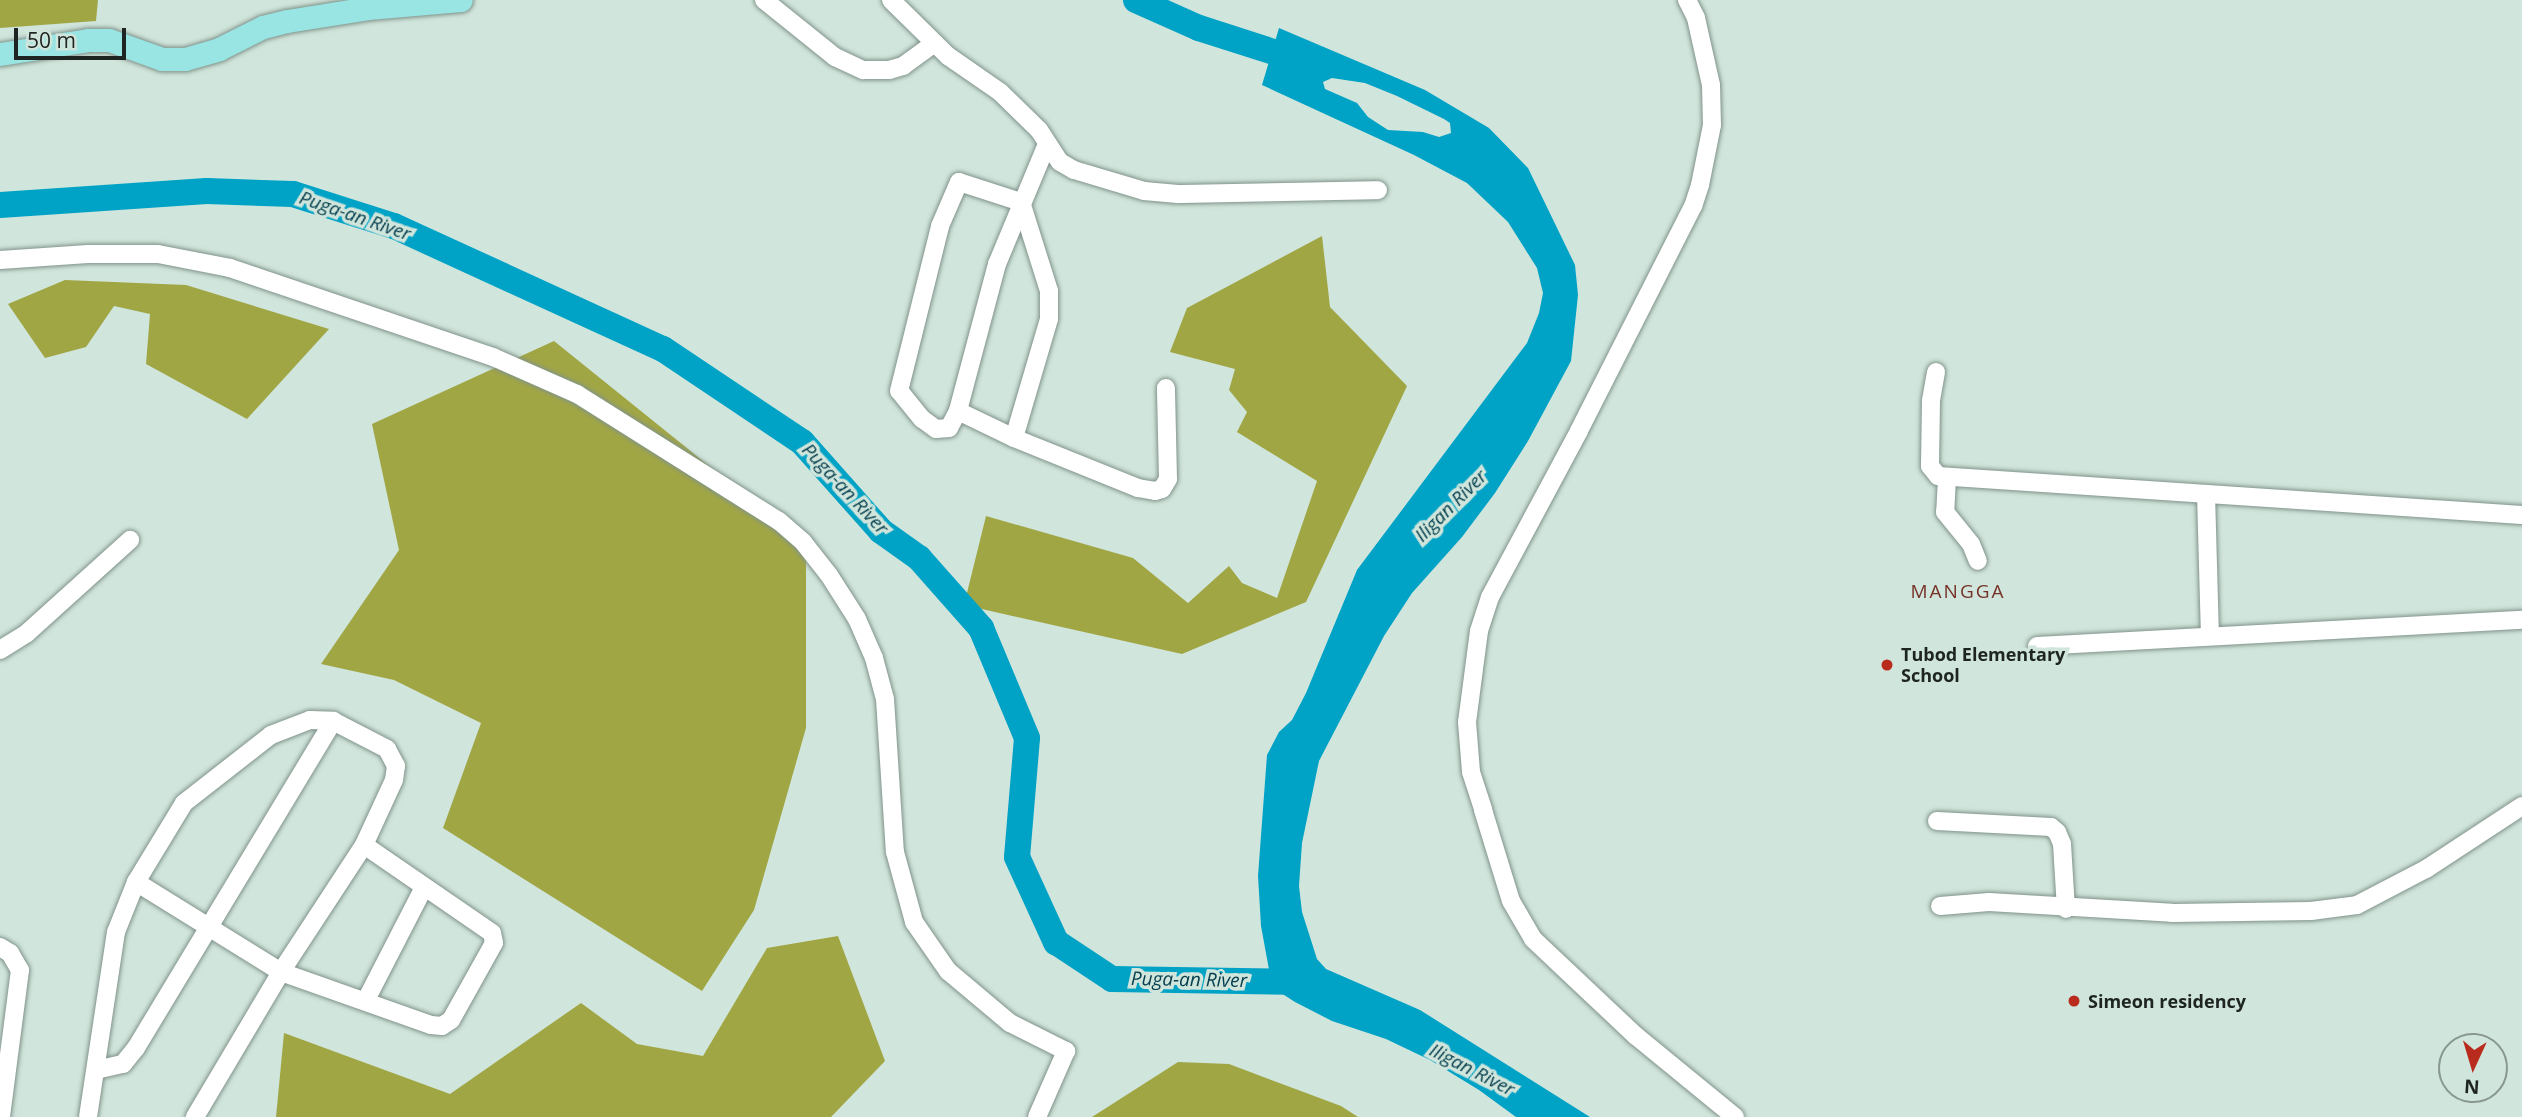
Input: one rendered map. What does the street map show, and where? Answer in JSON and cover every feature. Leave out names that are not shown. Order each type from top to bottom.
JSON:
[{"type":"main road","points":[[0,54],[88,40],[109,40],[162,59],[185,59],[219,49],[263,27],[287,21],[368,8],[460,0]]},
{"type":"street","points":[[764,0],[835,57],[863,70],[889,70],[903,66],[935,43]]},
{"type":"street","points":[[891,0],[935,43],[1000,92],[1025,115],[1060,162],[1074,170],[1144,191],[1178,194],[1378,190]]},
{"type":"street","points":[[1687,0],[1696,18],[1711,85],[1712,125],[1700,185],[1693,206],[1579,431],[1490,597],[1479,631],[1467,722],[1471,772],[1511,901],[1533,939],[1636,1036],[1735,1117]]},
{"type":"street","points":[[1021,202],[959,181],[952,190],[940,226],[900,391],[922,419],[936,429],[949,428],[958,411],[997,264],[1047,144]]},
{"type":"street","points":[[1014,438],[1050,305],[1049,291],[1021,202]]},
{"type":"street","points":[[0,260],[88,254],[158,254],[230,268],[493,357],[577,394],[779,521],[803,542],[829,575],[857,620],[874,658],[885,699],[894,852],[914,922],[948,971],[1010,1023],[1066,1051],[1037,1117]]},
{"type":"street","points":[[1936,372],[1931,401],[1930,466],[1938,476],[2522,515]]},
{"type":"street","points":[[958,411],[1014,438],[1138,488],[1162,489],[1167,479],[1166,388]]},
{"type":"street","points":[[1947,478],[1945,512],[1971,544],[1978,561]]},
{"type":"street","points":[[2206,494],[2210,636]]},
{"type":"street","points":[[0,650],[27,633],[130,540]]},
{"type":"street","points":[[2037,646],[2522,620]]},
{"type":"street","points":[[88,1117],[116,932],[136,882],[184,803],[228,765],[271,735],[310,720],[333,721],[387,749],[396,766],[394,780],[364,845],[281,972],[195,1117]]},
{"type":"street","points":[[96,1070],[123,1064],[136,1048],[333,721]]},
{"type":"street","points":[[1940,906],[1989,902],[2127,913],[2256,913],[2311,912],[2357,905],[2426,869],[2522,806]]},
{"type":"street","points":[[1937,821],[2051,827],[2057,832],[2062,844],[2066,909]]},
{"type":"street","points":[[136,882],[281,972],[431,1025],[442,1026],[451,1020],[494,943],[492,933],[364,845]]},
{"type":"street","points":[[366,1000],[424,887]]},
{"type":"street","points":[[0,947],[10,953],[20,970],[6,1031],[1,1117]]},
{"type":"green space","points":[[0,0],[98,0],[96,21],[0,28]]},
{"type":"green space","points":[[1322,236],[1330,307],[1407,386],[1306,602],[1182,654],[964,605],[986,516],[1133,558],[1188,603],[1229,566],[1242,583],[1277,598],[1317,481],[1237,432],[1247,412],[1229,390],[1235,369],[1170,352],[1187,308]]},
{"type":"green space","points":[[65,280],[186,285],[329,329],[247,419],[146,364],[150,314],[114,306],[86,347],[45,358],[8,304]]},
{"type":"green space","points":[[554,341],[806,544],[806,728],[754,910],[702,991],[443,828],[481,723],[394,680],[321,664],[399,550],[372,424]]},
{"type":"green space","points":[[838,936],[885,1061],[831,1117],[276,1117],[284,1033],[450,1094],[581,1003],[637,1044],[703,1056],[767,948]]},
{"type":"green space","points":[[1178,1062],[1229,1064],[1341,1106],[1358,1117],[1092,1117]]},
{"type":"water","points":[[1279,28],[1425,90],[1489,128],[1528,168],[1575,265],[1578,295],[1571,361],[1528,441],[1495,493],[1462,537],[1412,593],[1384,636],[1319,761],[1302,843],[1299,886],[1302,912],[1317,959],[1326,969],[1420,1010],[1590,1117],[1516,1117],[1430,1060],[1386,1039],[1332,1021],[1295,1002],[1281,993],[1270,975],[1261,926],[1258,876],[1267,755],[1279,732],[1292,720],[1306,693],[1357,570],[1527,343],[1539,313],[1543,293],[1537,268],[1508,222],[1467,183],[1414,155],[1262,85]],"holes":[[[1332,78],[1365,83],[1444,119],[1450,123],[1451,133],[1439,137],[1423,132],[1388,130],[1368,117],[1357,103],[1325,89],[1323,82]]]},
{"type":"waterway","name":"Iligan River","points":[[1136,0],[1199,28],[1302,61]]},
{"type":"waterway","name":"Puga-an River","points":[[0,205],[207,191],[293,194],[394,226],[663,349],[802,442],[881,531],[919,558],[981,628],[1027,738],[1017,857],[1056,942],[1112,979],[1308,982]]},
{"type":"place","name":"Tubod Elementary School","points":[[1887,665]]},
{"type":"place","name":"Simeon residency","points":[[2074,1001]]},
{"type":"district","name":"MANGGA","points":[[1958,592]]}]
